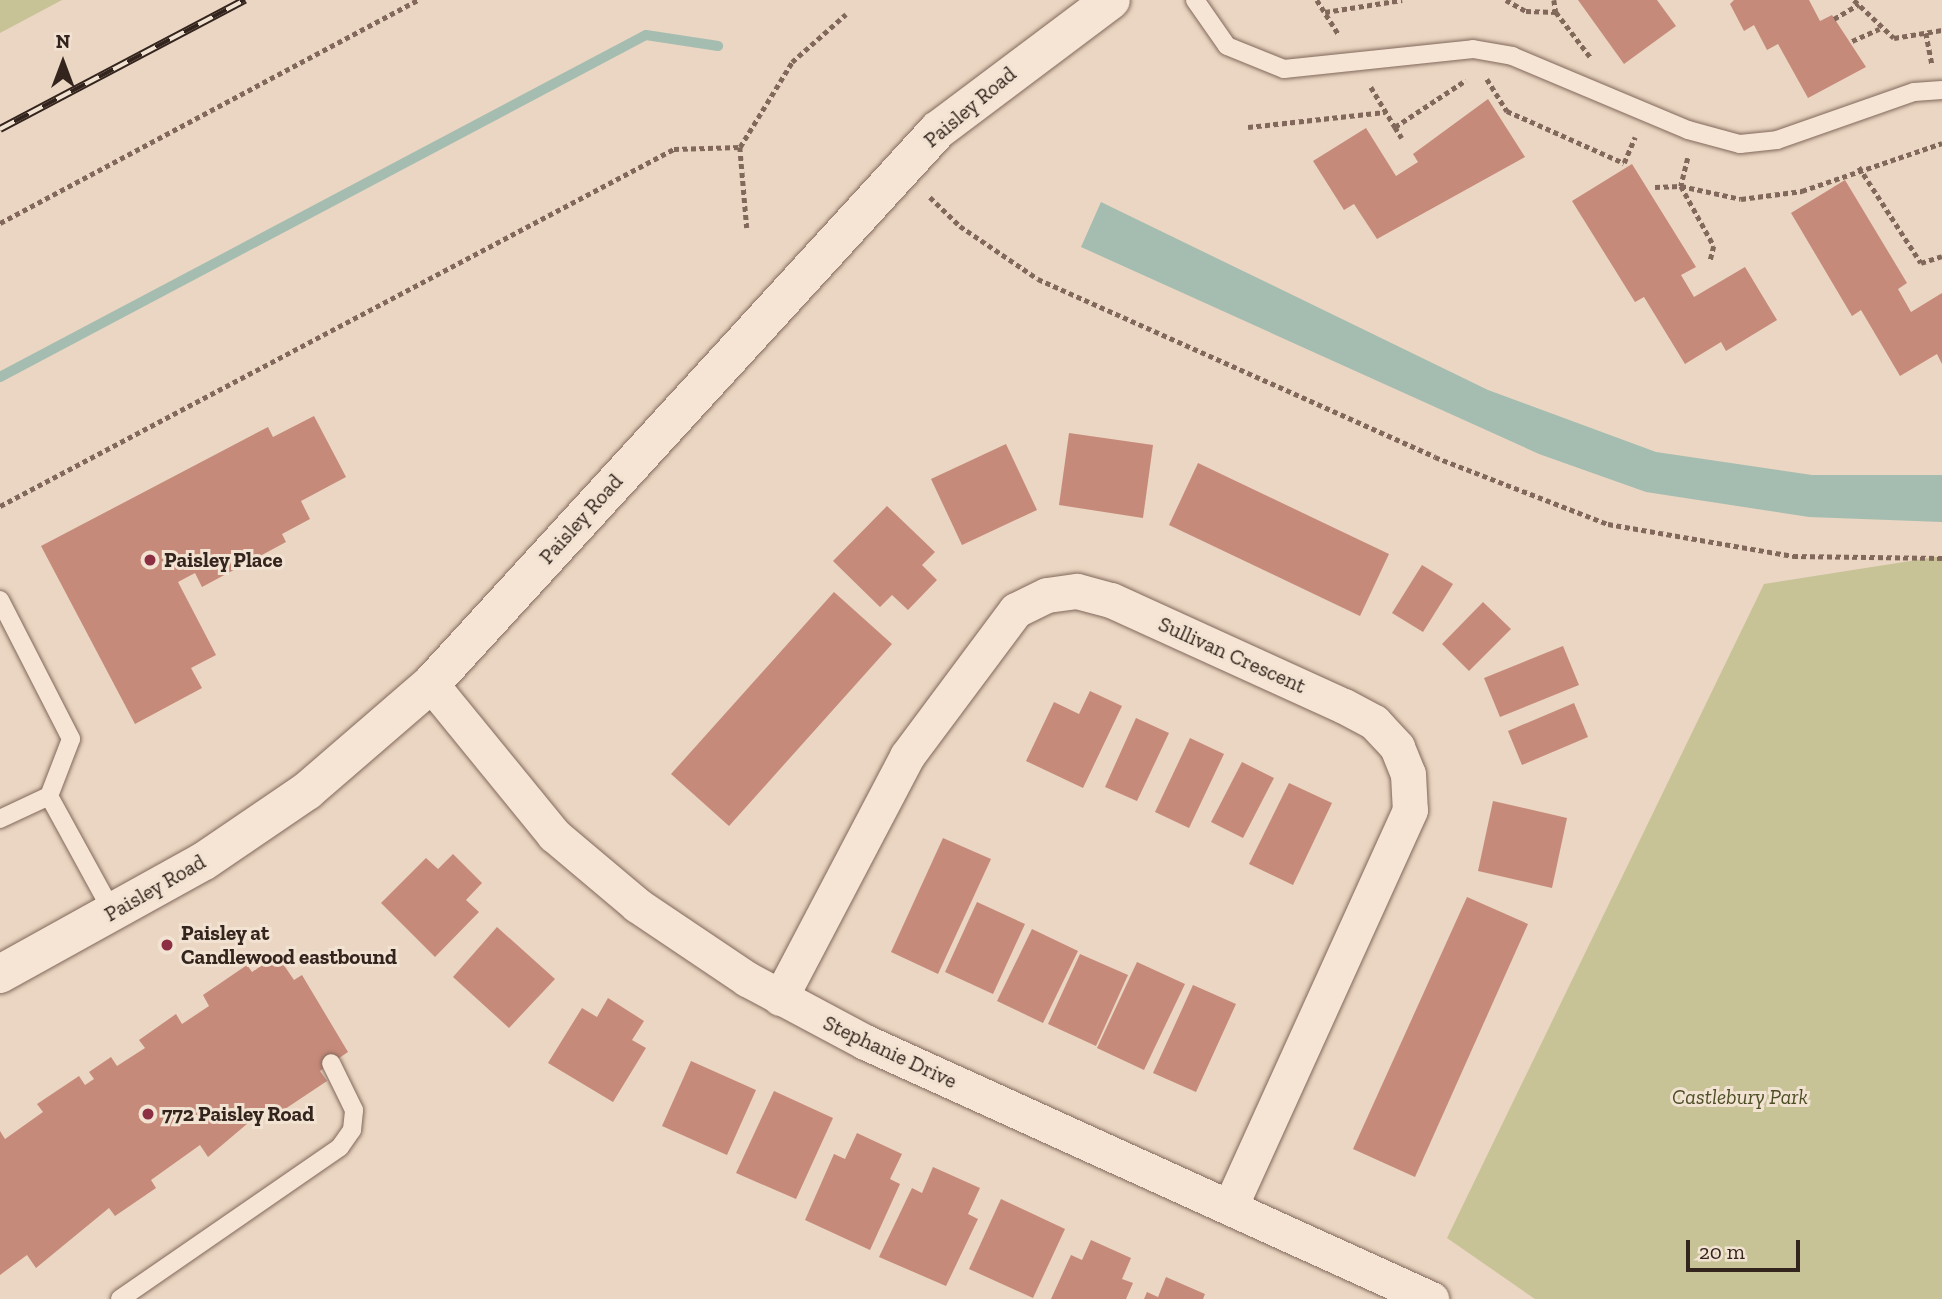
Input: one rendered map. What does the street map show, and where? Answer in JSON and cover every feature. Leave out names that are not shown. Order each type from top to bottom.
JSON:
[{"type":"main road","name":"Paisley Road","points":[[0,974],[113,913],[307,791],[431,684],[901,169],[949,121],[1111,0]]},
{"type":"street","name":"Sullivan Crescent","points":[[780,998],[907,756],[1016,610],[1047,595],[1077,591],[1111,600],[1319,695],[1374,722],[1397,747],[1408,774],[1410,810],[1231,1204]]},
{"type":"street","name":"Stephanie Drive","points":[[431,684],[554,835],[637,905],[780,998],[1432,1299]]},
{"type":"lane","points":[[1195,0],[1227,46],[1248,57],[1284,69],[1357,64],[1423,51],[1484,51],[1740,144],[1777,141],[1914,92],[1942,90]]},
{"type":"lane","points":[[0,600],[71,739],[49,796],[0,819]]},
{"type":"lane","points":[[49,796],[113,913]]},
{"type":"lane","points":[[120,1299],[340,1147],[352,1130],[354,1110],[331,1063]]},
{"type":"path","points":[[0,223],[418,0]]},
{"type":"path","points":[[1325,12],[1402,0]]},
{"type":"path","points":[[1506,0],[1526,11],[1556,12]]},
{"type":"path","points":[[1553,0],[1556,12],[1605,77],[1598,92]]},
{"type":"path","points":[[1834,19],[1857,2],[1879,29],[1894,38],[1942,30]]},
{"type":"path","points":[[747,228],[740,147],[792,62],[846,14]]},
{"type":"path","points":[[1852,41],[1879,29]]},
{"type":"path","points":[[1395,127],[1481,70],[1484,51]]},
{"type":"path","points":[[1357,64],[1402,138]]},
{"type":"path","points":[[1248,127],[1385,112]]},
{"type":"path","points":[[0,506],[674,149],[740,147]]},
{"type":"path","points":[[1859,167],[1921,263],[1942,256]]},
{"type":"path","points":[[901,169],[960,226],[1038,278],[1435,457],[1608,524],[1793,556],[1942,558]]},
{"type":"path","points":[[1655,187],[1681,186],[1714,246],[1710,262]]},
{"type":"green space","points":[[0,0],[62,0],[0,33]]},
{"type":"green space","name":"Castlebury Park","points":[[1942,556],[1942,1299],[1535,1299],[1447,1238],[1764,584]]},
{"type":"shaded area","points":[[1101,202],[1488,390],[1656,452],[1812,475],[1942,475],[1942,522],[1809,517],[1646,492],[1539,454],[1081,247]]},
{"type":"building","points":[[1578,0],[1657,0],[1676,26],[1624,64]]},
{"type":"building","points":[[1734,0],[1809,0],[1820,21],[1832,15],[1866,67],[1808,98],[1778,44],[1767,50],[1754,25],[1744,31],[1730,4]]},
{"type":"building","points":[[1488,99],[1525,157],[1377,239],[1354,204],[1344,210],[1313,161],[1366,128],[1396,176],[1418,162],[1413,154]]},
{"type":"building","points":[[1632,164],[1696,267],[1681,275],[1694,297],[1745,267],[1777,320],[1726,351],[1721,342],[1685,364],[1644,297],[1635,302],[1572,201]]},
{"type":"building","points":[[1845,180],[1907,283],[1898,289],[1911,312],[1942,293],[1942,364],[1937,354],[1900,376],[1861,310],[1852,316],[1791,213]]},
{"type":"building","name":"Paisley Place","points":[[314,416],[346,477],[301,501],[310,519],[282,534],[286,542],[202,587],[195,573],[178,582],[216,655],[191,668],[202,688],[135,724],[41,546],[268,427],[273,437]]},
{"type":"building","points":[[1069,433],[1153,445],[1143,518],[1059,505]]},
{"type":"building","points":[[1006,444],[1037,510],[962,545],[931,479]]},
{"type":"building","points":[[1198,463],[1389,554],[1360,616],[1169,525]]},
{"type":"building","points":[[887,506],[935,552],[922,565],[937,580],[908,610],[892,595],[880,607],[833,561]]},
{"type":"building","points":[[1422,565],[1453,584],[1423,632],[1392,613]]},
{"type":"building","points":[[834,592],[892,644],[729,826],[671,774]]},
{"type":"building","points":[[1483,602],[1511,629],[1469,671],[1442,644]]},
{"type":"building","points":[[1563,646],[1579,685],[1500,717],[1484,678]]},
{"type":"building","points":[[1090,691],[1122,706],[1083,788],[1026,761],[1054,702],[1079,714]]},
{"type":"building","points":[[1574,703],[1588,737],[1522,765],[1508,731]]},
{"type":"building","points":[[1136,718],[1169,733],[1137,801],[1105,787]]},
{"type":"building","points":[[1190,738],[1224,754],[1189,828],[1155,812]]},
{"type":"building","points":[[1242,762],[1274,778],[1243,838],[1211,822]]},
{"type":"building","points":[[1289,783],[1332,803],[1293,885],[1249,864]]},
{"type":"building","points":[[1493,801],[1567,818],[1552,888],[1478,871]]},
{"type":"building","points":[[943,838],[991,859],[938,974],[891,952]]},
{"type":"building","points":[[453,854],[482,883],[466,900],[479,912],[435,957],[381,903],[426,858],[438,869]]},
{"type":"building","points":[[1467,897],[1528,924],[1415,1177],[1353,1149]]},
{"type":"building","points":[[977,902],[1025,924],[993,994],[945,972]]},
{"type":"building","points":[[497,927],[555,979],[509,1028],[453,977]]},
{"type":"building","points":[[1032,929],[1078,951],[1043,1023],[997,1001]]},
{"type":"building","points":[[1080,954],[1128,975],[1096,1046],[1048,1024]]},
{"type":"building","name":"772 Paisley Road","points":[[277,955],[294,980],[302,975],[348,1052],[320,1071],[327,1081],[273,1117],[267,1107],[208,1157],[200,1145],[151,1180],[156,1188],[115,1216],[109,1208],[36,1268],[27,1255],[0,1275],[0,1131],[5,1139],[43,1112],[37,1104],[79,1076],[85,1085],[94,1079],[89,1072],[111,1057],[117,1066],[145,1048],[139,1040],[176,1014],[182,1024],[209,1006],[203,995],[247,965],[252,972]]},
{"type":"building","points":[[1137,962],[1185,984],[1144,1070],[1097,1048]]},
{"type":"building","points":[[1193,985],[1236,1004],[1196,1092],[1153,1073]]},
{"type":"building","points":[[608,998],[644,1021],[632,1040],[646,1048],[613,1102],[548,1063],[582,1008],[597,1017]]},
{"type":"building","points":[[691,1061],[756,1090],[727,1155],[662,1126]]},
{"type":"building","points":[[774,1091],[833,1118],[796,1199],[736,1173]]},
{"type":"building","points":[[857,1133],[902,1154],[890,1179],[900,1184],[870,1250],[805,1220],[834,1154],[845,1159]]},
{"type":"building","points":[[933,1167],[980,1188],[968,1214],[978,1219],[946,1286],[879,1257],[912,1188],[922,1193]]},
{"type":"building","points":[[1001,1199],[1065,1229],[1033,1298],[969,1269]]},
{"type":"building","points":[[1091,1240],[1131,1258],[1122,1279],[1133,1283],[1126,1299],[1051,1299],[1071,1255],[1082,1260]]},
{"type":"building","points":[[1166,1277],[1205,1294],[1203,1299],[1144,1299],[1147,1292],[1158,1297]]},
{"type":"waterway","points":[[0,377],[646,35],[718,46]]},
{"type":"railway","points":[[0,129],[245,0]]},
{"type":"place","name":"Paisley Place","points":[[150,560]]},
{"type":"place","name":"Paisley at Candlewood eastbound","points":[[167,945]]},
{"type":"place","name":"772 Paisley Road","points":[[148,1114]]}]
